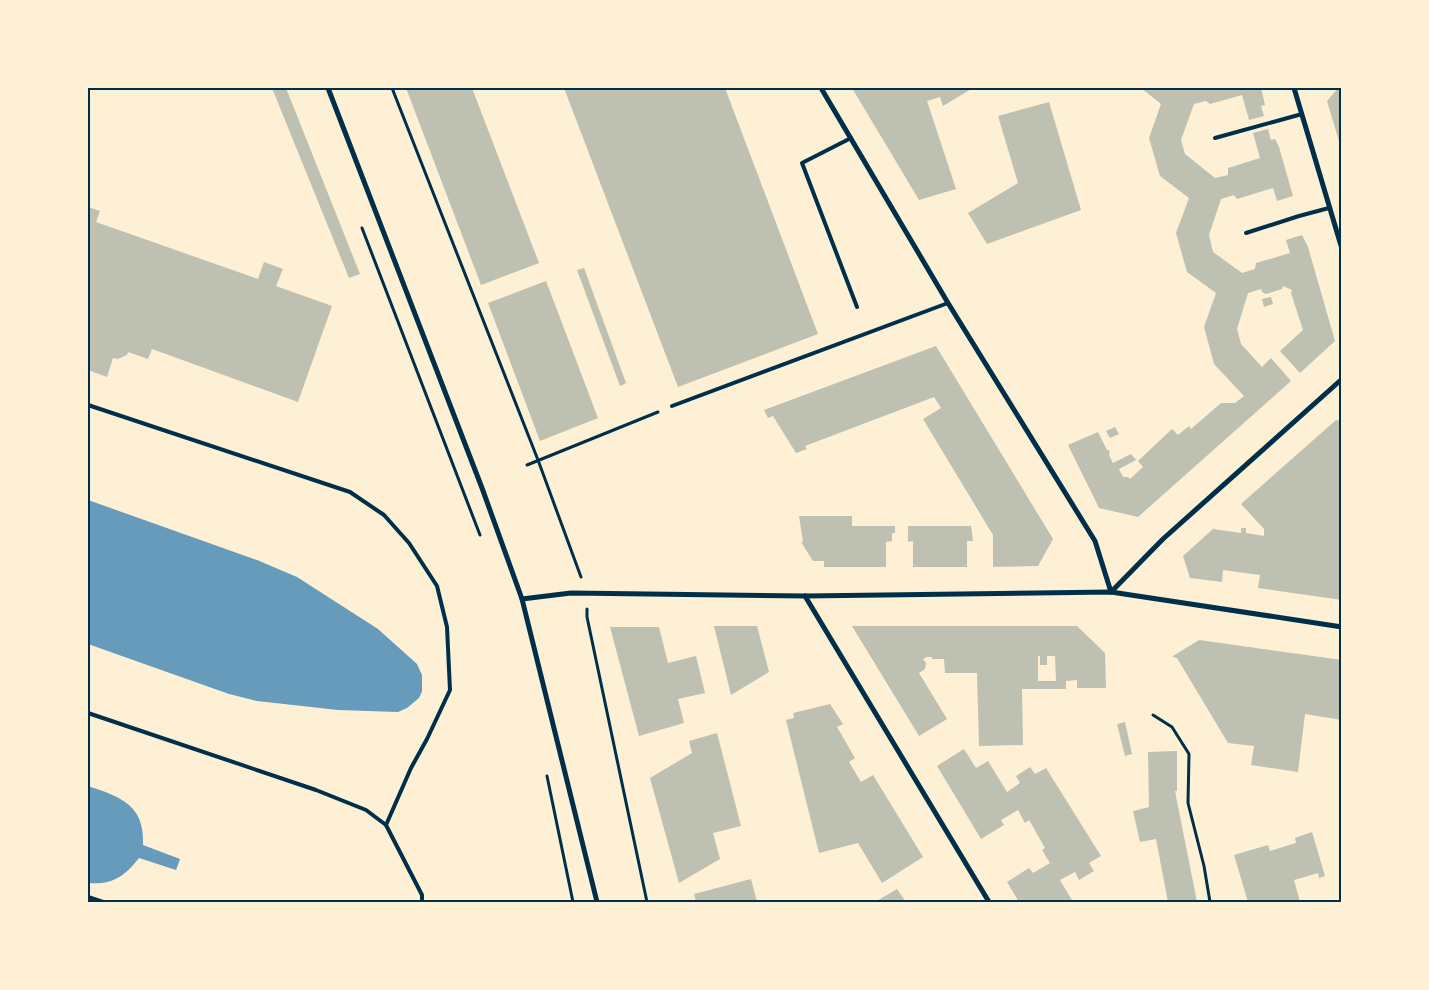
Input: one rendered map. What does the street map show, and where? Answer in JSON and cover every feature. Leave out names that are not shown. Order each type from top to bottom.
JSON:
[{"type":"street","points":[[328,88],[522,599],[597,902]]},
{"type":"street","points":[[821,88],[948,303],[1095,541],[1111,592]]},
{"type":"street","points":[[1300,88],[1295,90],[1342,249]]},
{"type":"street","points":[[1111,592],[1163,539],[1342,379]]},
{"type":"street","points":[[522,599],[571,593],[806,596],[1111,592],[1342,627]]},
{"type":"street","points":[[806,596],[989,902]]},
{"type":"lane","points":[[1215,138],[1302,114]]},
{"type":"lane","points":[[851,138],[802,163],[857,307]]},
{"type":"lane","points":[[1246,233],[1330,208]]},
{"type":"lane","points":[[672,406],[948,303]]},
{"type":"lane","points":[[88,406],[350,492],[384,516],[409,544],[437,586],[447,627],[450,690],[411,768],[386,825]]},
{"type":"lane","points":[[88,713],[316,790],[366,810],[386,825],[422,895],[422,902]]},
{"type":"lane","points":[[88,897],[104,902]]},
{"type":"path","points":[[392,88],[538,460],[587,593],[587,617],[647,902]]},
{"type":"path","points":[[362,227],[482,541]]},
{"type":"path","points":[[527,465],[672,406]]},
{"type":"path","points":[[1153,715],[1172,727],[1190,754],[1188,803],[1204,866],[1210,902]]},
{"type":"path","points":[[546,768],[573,902]]},
{"type":"water","points":[[88,500],[257,560],[297,577],[378,629],[417,664],[422,675],[422,691],[419,698],[407,708],[398,712],[338,710],[257,701],[229,694],[88,644]]},
{"type":"water","points":[[88,786],[111,794],[129,805],[140,820],[143,831],[143,845],[180,859],[176,870],[139,858],[123,875],[111,881],[88,883]]},
{"type":"building","points":[[272,88],[286,88],[360,274],[349,278]]},
{"type":"building","points":[[406,88],[472,88],[539,263],[481,285]]},
{"type":"building","points":[[564,88],[725,88],[818,334],[678,387]]},
{"type":"building","points":[[852,88],[973,88],[943,106],[940,97],[927,101],[956,189],[919,200]]},
{"type":"building","points":[[1141,88],[1261,88],[1265,105],[1261,106],[1264,116],[1249,120],[1242,95],[1210,104],[1206,101],[1194,104],[1181,140],[1185,154],[1215,178],[1228,175],[1228,168],[1260,158],[1253,133],[1268,129],[1271,140],[1275,139],[1279,147],[1293,196],[1277,201],[1273,188],[1237,199],[1234,195],[1221,199],[1209,235],[1213,252],[1242,273],[1255,269],[1256,263],[1290,253],[1286,240],[1302,235],[1308,247],[1335,341],[1300,373],[1280,351],[1303,330],[1291,293],[1292,290],[1283,286],[1282,289],[1266,294],[1261,289],[1248,293],[1237,329],[1241,344],[1262,367],[1271,358],[1291,381],[1138,517],[1099,508],[1068,445],[1098,432],[1107,450],[1110,451],[1109,455],[1113,463],[1131,454],[1136,460],[1119,469],[1123,477],[1130,479],[1143,467],[1138,461],[1172,429],[1178,435],[1189,426],[1191,429],[1221,403],[1235,403],[1244,396],[1214,364],[1204,327],[1216,293],[1187,272],[1176,233],[1189,198],[1160,176],[1149,138],[1161,104]]},
{"type":"building","points":[[1338,88],[1342,88],[1341,148],[1327,101]]},
{"type":"building","points":[[1049,102],[1081,210],[987,244],[968,213],[1018,183],[998,116]]},
{"type":"building","points":[[88,207],[100,211],[96,222],[258,279],[264,262],[283,269],[276,286],[332,306],[298,402],[152,349],[148,359],[128,352],[127,355],[118,359],[113,358],[107,377],[88,370]]},
{"type":"building","points":[[584,268],[626,383],[620,386],[577,270]]},
{"type":"building","points":[[546,281],[598,418],[540,441],[488,303]]},
{"type":"building","points":[[1271,297],[1273,304],[1264,307],[1262,299]]},
{"type":"building","points":[[936,346],[1053,539],[1038,566],[993,567],[993,535],[923,419],[941,408],[934,397],[805,446],[807,449],[796,453],[773,416],[768,418],[764,410]]},
{"type":"building","points":[[1336,420],[1342,421],[1342,600],[1258,588],[1260,575],[1223,570],[1222,582],[1190,578],[1183,556],[1213,529],[1241,533],[1241,528],[1246,528],[1246,533],[1264,536],[1264,529],[1241,504]]},
{"type":"building","points":[[1115,427],[1119,434],[1110,438],[1106,431]]},
{"type":"building","points":[[799,516],[852,516],[852,526],[895,526],[895,533],[892,533],[892,541],[886,542],[886,567],[824,567],[824,561],[813,561],[801,542],[803,542]]},
{"type":"building","points":[[908,526],[971,526],[973,541],[967,541],[967,567],[913,567],[913,541],[908,542]]},
{"type":"building","points":[[714,626],[757,626],[769,672],[731,695]]},
{"type":"building","points":[[852,626],[1077,626],[1105,653],[1106,688],[1077,688],[1077,680],[1066,681],[1066,689],[1022,689],[1023,745],[979,746],[977,673],[945,673],[944,659],[927,657],[923,659],[926,663],[925,669],[919,673],[947,719],[919,736]],"holes":[[[1038,656],[1040,656],[1040,665],[1047,665],[1047,656],[1055,656],[1056,681],[1038,681]]]},
{"type":"building","points":[[610,627],[659,627],[668,663],[696,656],[705,693],[678,699],[684,723],[639,736]]},
{"type":"building","points":[[1199,640],[1342,660],[1342,720],[1305,714],[1298,772],[1251,765],[1254,746],[1228,743],[1177,658],[1173,657]]},
{"type":"building","points":[[830,704],[843,724],[837,727],[855,758],[849,762],[861,782],[873,775],[923,857],[882,883],[858,843],[819,853],[786,720],[794,718],[793,713]]},
{"type":"building","points":[[1125,722],[1132,754],[1125,756],[1117,724]]},
{"type":"building","points":[[717,733],[741,826],[713,833],[720,859],[679,883],[650,778],[692,753],[689,741]]},
{"type":"building","points":[[964,749],[976,768],[988,761],[1007,792],[1020,783],[1016,776],[1030,767],[1035,774],[1046,768],[1101,856],[1089,863],[1094,871],[1079,880],[1075,872],[1060,880],[1073,902],[1019,902],[1007,882],[1029,868],[1033,873],[1050,863],[1042,850],[1045,848],[1029,820],[1025,823],[1018,810],[1001,820],[1004,825],[981,839],[937,766]]},
{"type":"building","points":[[1177,751],[1177,791],[1175,791],[1197,902],[1168,902],[1156,839],[1140,842],[1133,811],[1149,807],[1148,752]]},
{"type":"building","points":[[1312,832],[1325,876],[1319,878],[1318,873],[1294,880],[1300,902],[1248,902],[1234,855],[1268,845],[1270,851],[1296,843],[1295,838]]},
{"type":"building","points":[[751,879],[757,902],[696,902],[694,894]]},
{"type":"building","points":[[897,889],[906,902],[875,902]]}]
